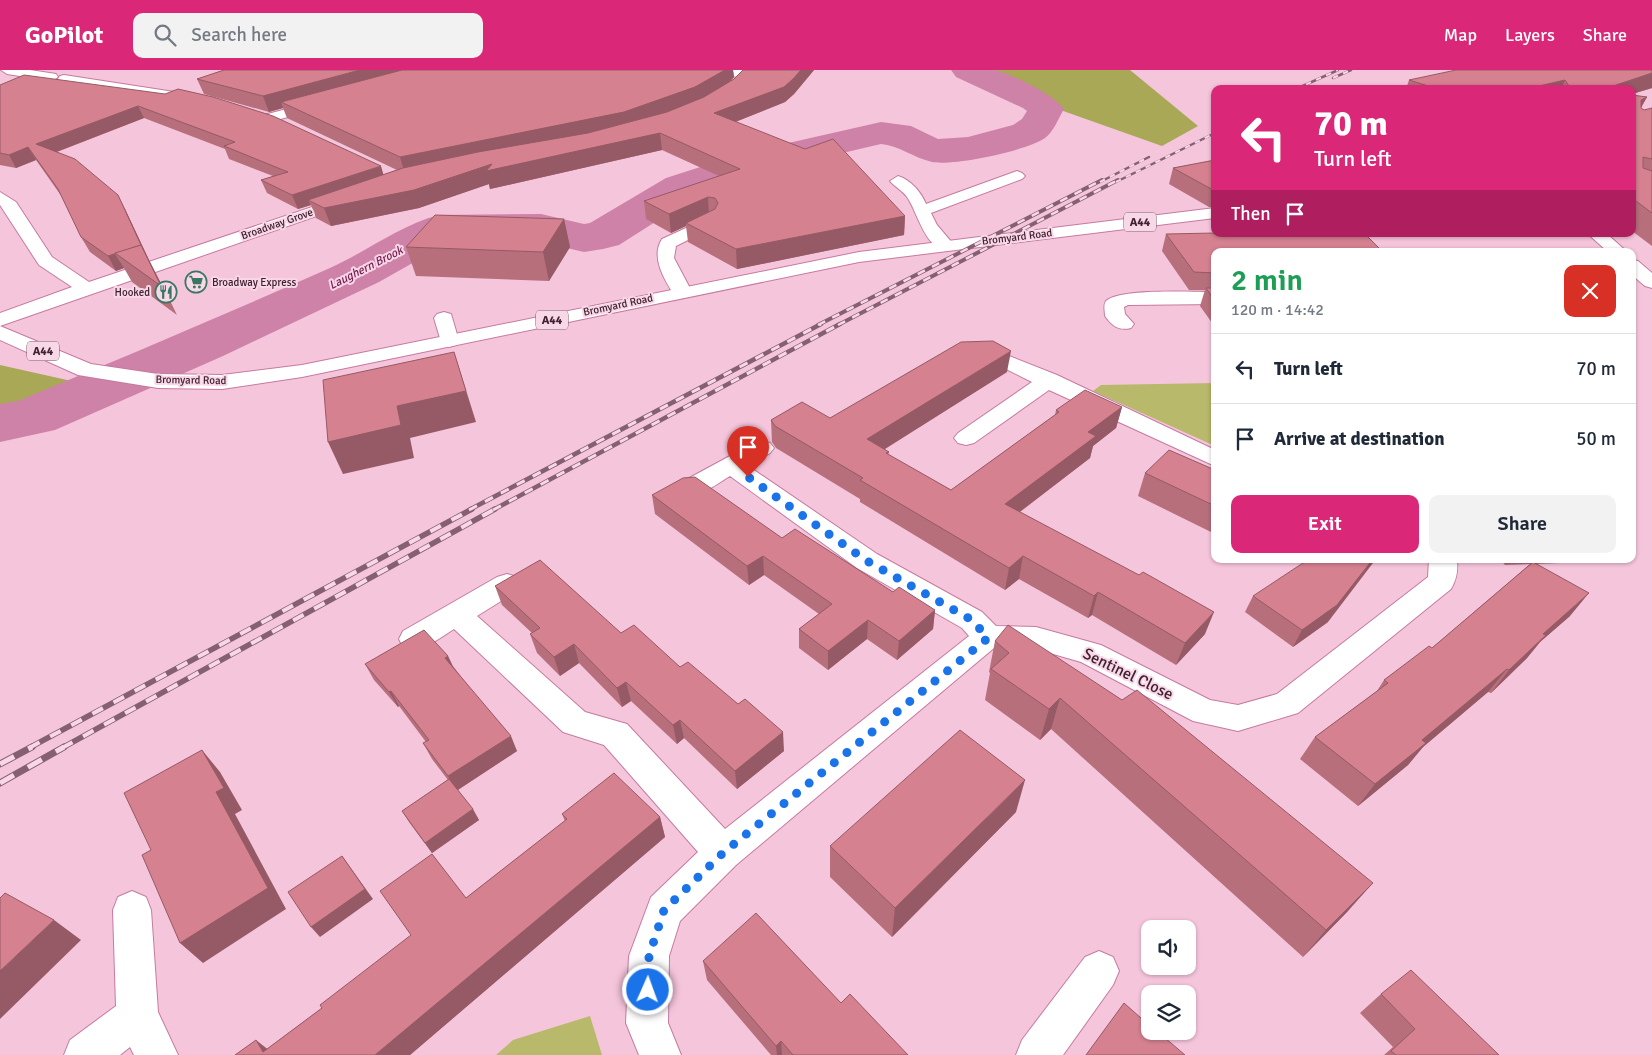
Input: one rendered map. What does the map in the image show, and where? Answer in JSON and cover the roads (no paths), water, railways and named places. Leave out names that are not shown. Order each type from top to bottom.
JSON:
[{"type":"street","points":[[7,70],[207,102]]},
{"type":"street","points":[[717,70],[750,72]]},
{"type":"street","points":[[730,90],[750,72]]},
{"type":"street","points":[[188,98],[202,87]]},
{"type":"street","points":[[269,118],[336,100]]},
{"type":"street","points":[[252,112],[287,126]]},
{"type":"street","points":[[921,209],[932,208],[1018,176]]},
{"type":"street","points":[[898,181],[914,194],[929,227],[945,245]]},
{"type":"street","name":"Broadway Grove","points":[[87,289],[150,267],[164,271],[188,268],[274,237],[280,232],[276,225],[366,194]]},
{"type":"street","points":[[0,197],[10,205],[45,261],[87,289]]},
{"type":"street","name":"Bromyard Road","points":[[0,332],[86,370],[158,381],[222,382],[284,374],[858,257],[1211,213]]},
{"type":"street","points":[[682,292],[665,258],[668,243],[710,222]]},
{"type":"street","points":[[1601,237],[1613,248]]},
{"type":"street","points":[[1636,268],[1652,282]]},
{"type":"street","points":[[1153,277],[1165,299]]},
{"type":"street","points":[[0,320],[87,289]]},
{"type":"street","points":[[1124,324],[1115,316],[1114,304],[1124,299],[1211,298]]},
{"type":"street","points":[[444,318],[450,341]]},
{"type":"street","points":[[999,358],[1211,457]]},
{"type":"street","points":[[966,438],[1049,380]]},
{"type":"street","points":[[691,488],[733,467],[762,448]]},
{"type":"street","points":[[660,1055],[647,1023],[649,956],[664,910],[723,853],[988,638],[972,620],[867,561],[733,467]]},
{"type":"street","name":"Sentinel Close","points":[[988,638],[1036,638],[1090,653],[1204,712],[1238,718],[1287,704],[1441,582],[1444,563]]},
{"type":"street","points":[[414,639],[507,584]]},
{"type":"street","points":[[456,614],[575,723],[615,734],[657,783],[723,853]]},
{"type":"street","points":[[132,910],[138,1016],[157,1055]]},
{"type":"street","points":[[1037,1055],[1099,971]]},
{"type":"street","points":[[85,1055],[138,1016]]},
{"type":"waterway","name":"Laughern Brook","points":[[0,423],[33,417],[203,344],[362,272],[439,229],[541,228],[584,238],[603,235],[681,187],[758,161],[881,133],[897,134],[932,150],[968,148],[1026,133],[1039,122],[1046,109],[1035,101],[967,70]]},
{"type":"railway","points":[[1305,85],[1338,70]]},
{"type":"railway","points":[[1333,78],[1351,70]]},
{"type":"railway","points":[[1116,182],[1211,135]]},
{"type":"railway","points":[[1100,182],[1149,157]]},
{"type":"railway","points":[[818,325],[1102,180]]},
{"type":"railway","points":[[838,325],[1118,180]]},
{"type":"railway","points":[[469,510],[821,324]]},
{"type":"railway","points":[[493,510],[840,324]]},
{"type":"railway","points":[[29,748],[472,509]]},
{"type":"railway","points":[[62,748],[495,509]]},
{"type":"railway","points":[[0,764],[32,747]]},
{"type":"railway","points":[[0,783],[64,747]]},
{"type":"place","name":"Broadway Express","points":[[196,282]]},
{"type":"place","name":"Hooked","points":[[166,292]]}]
